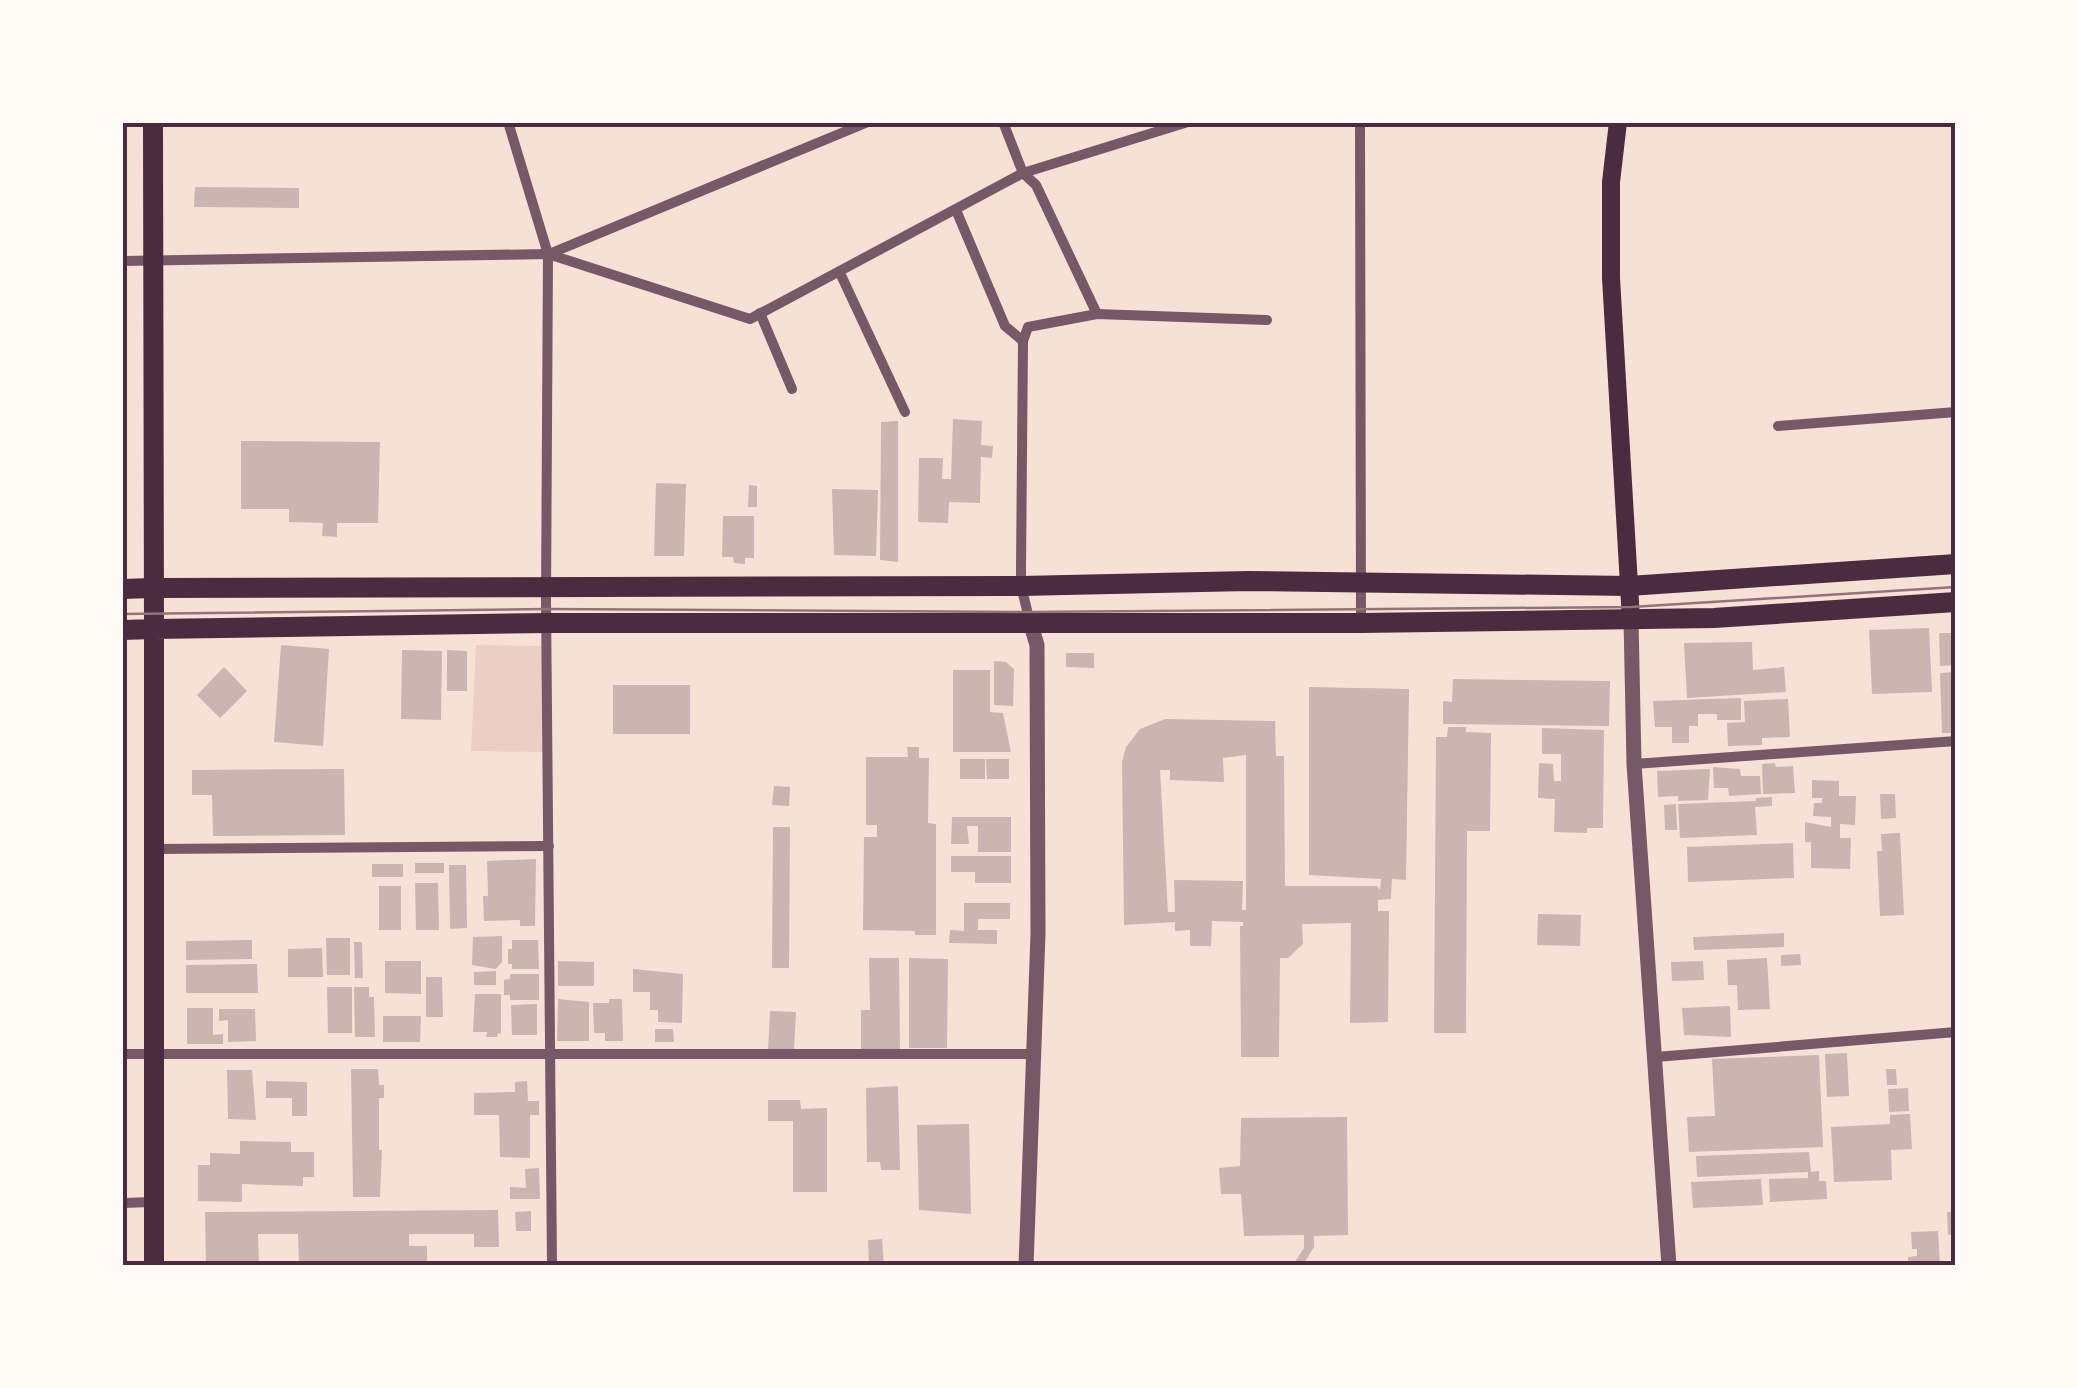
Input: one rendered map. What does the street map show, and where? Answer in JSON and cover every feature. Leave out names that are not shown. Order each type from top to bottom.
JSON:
[{"type":"main road","points":[[153,122],[154,1266]]},
{"type":"main road","points":[[1618,122],[1611,182],[1612,278],[1632,619]]},
{"type":"main road","points":[[122,589],[1021,586],[1248,581],[1628,586],[1956,564]]},
{"type":"main road","points":[[122,630],[548,623],[1362,623],[1714,618],[1956,602]]},
{"type":"street","points":[[508,122],[548,254],[552,1266]]},
{"type":"street","points":[[548,254],[868,122]]},
{"type":"street","points":[[1003,122],[1023,173],[1036,185],[1097,314]]},
{"type":"street","points":[[122,262],[548,254],[750,319],[1023,173],[1188,122]]},
{"type":"street","points":[[1360,122],[1362,623]]},
{"type":"street","points":[[956,210],[1005,326],[1023,341]]},
{"type":"street","points":[[840,273],[905,412]]},
{"type":"street","points":[[760,314],[792,389]]},
{"type":"street","points":[[1026,1266],[1039,808],[1037,645],[1021,586],[1023,341],[1028,327],[1097,314],[1267,320]]},
{"type":"street","points":[[1778,426],[1956,412]]},
{"type":"street","points":[[1632,619],[1634,764],[1669,1266]]},
{"type":"street","points":[[1634,764],[1956,741]]},
{"type":"street","points":[[154,849],[549,846]]},
{"type":"street","points":[[1656,1057],[1956,1032]]},
{"type":"street","points":[[122,1054],[1032,1054]]},
{"type":"street","points":[[122,1203],[153,1202]]},
{"type":"shaded area","points":[[476,645],[544,646],[543,752],[471,751]]},
{"type":"building","points":[[195,187],[299,188],[299,208],[194,207]]},
{"type":"building","points":[[953,419],[982,421],[981,445],[993,446],[992,458],[981,457],[980,503],[949,502],[948,523],[918,522],[919,458],[943,458],[942,479],[951,479]]},
{"type":"building","points":[[898,421],[898,562],[880,560],[881,422]]},
{"type":"building","points":[[241,441],[380,442],[378,523],[337,523],[337,537],[322,536],[323,523],[289,522],[289,509],[241,509]]},
{"type":"building","points":[[656,483],[686,484],[684,556],[654,556]]},
{"type":"building","points":[[749,485],[757,486],[757,507],[748,507]]},
{"type":"building","points":[[832,489],[878,490],[876,556],[834,555]]},
{"type":"building","points":[[723,516],[754,516],[754,558],[745,558],[745,564],[734,563],[733,557],[722,557]]},
{"type":"building","points":[[1929,628],[1932,692],[1872,694],[1869,630]]},
{"type":"building","points":[[1939,633],[1956,633],[1956,665],[1940,666]]},
{"type":"building","points":[[1752,642],[1753,670],[1784,667],[1786,692],[1687,698],[1684,643]]},
{"type":"building","points":[[281,645],[329,649],[323,746],[274,742]]},
{"type":"building","points":[[402,650],[442,651],[441,720],[401,719]]},
{"type":"building","points":[[447,650],[467,651],[467,691],[447,691]]},
{"type":"building","points":[[1066,653],[1094,653],[1094,668],[1066,667]]},
{"type":"building","points":[[994,661],[1006,662],[1014,669],[1013,706],[994,705]]},
{"type":"building","points":[[224,667],[247,691],[220,718],[197,695]]},
{"type":"building","points":[[953,670],[990,670],[990,712],[1003,713],[1011,752],[953,752]]},
{"type":"building","points":[[1956,672],[1956,733],[1942,733],[1940,673]]},
{"type":"building","points":[[1453,679],[1610,681],[1609,726],[1443,724],[1443,701],[1452,702]]},
{"type":"building","points":[[613,685],[690,685],[690,734],[613,734]]},
{"type":"building","points":[[1309,687],[1409,689],[1406,880],[1392,879],[1391,899],[1378,900],[1378,911],[1389,911],[1388,1022],[1350,1023],[1351,923],[1302,924],[1303,944],[1288,958],[1280,958],[1279,1057],[1241,1057],[1243,922],[1212,921],[1211,946],[1190,946],[1190,930],[1175,931],[1175,922],[1124,925],[1122,762],[1126,747],[1140,729],[1165,719],[1275,721],[1276,756],[1284,756],[1285,886],[1377,886],[1380,890],[1381,879],[1309,875]],"holes":[[[1246,755],[1246,910],[1242,910],[1243,881],[1174,880],[1175,912],[1168,912],[1160,770],[1170,770],[1170,780],[1224,782],[1223,758]]]},
{"type":"building","points":[[1741,698],[1741,720],[1717,720],[1717,714],[1698,714],[1698,726],[1689,726],[1689,743],[1672,743],[1672,727],[1655,727],[1653,701]]},
{"type":"building","points":[[1788,699],[1790,737],[1762,738],[1762,745],[1728,746],[1727,723],[1745,722],[1744,701]]},
{"type":"building","points":[[1448,727],[1491,733],[1490,831],[1467,831],[1466,1033],[1434,1033],[1436,737],[1447,737]]},
{"type":"building","points":[[1542,728],[1604,730],[1603,828],[1587,828],[1587,833],[1554,832],[1555,799],[1538,798],[1539,763],[1553,764],[1554,781],[1561,781],[1561,754],[1542,754]]},
{"type":"building","points":[[907,747],[919,747],[919,758],[929,758],[928,823],[936,824],[936,935],[863,930],[864,837],[877,837],[877,825],[866,825],[866,757],[908,757]]},
{"type":"building","points":[[960,759],[985,759],[985,779],[960,779]]},
{"type":"building","points":[[986,759],[1009,759],[1009,779],[987,779]]},
{"type":"building","points":[[1775,763],[1776,767],[1793,766],[1795,793],[1763,794],[1762,764]]},
{"type":"building","points":[[1713,767],[1740,769],[1741,776],[1760,776],[1761,794],[1729,796],[1728,788],[1714,788]]},
{"type":"building","points":[[344,769],[345,835],[213,836],[212,795],[192,795],[192,770]]},
{"type":"building","points":[[1710,769],[1708,800],[1658,797],[1657,771]]},
{"type":"building","points":[[1812,780],[1839,781],[1839,796],[1856,796],[1855,825],[1840,824],[1840,838],[1851,838],[1850,869],[1811,868],[1811,842],[1805,842],[1805,822],[1831,827],[1831,817],[1813,816],[1814,803],[1822,803],[1822,798],[1812,798]]},
{"type":"building","points":[[774,786],[790,787],[789,806],[772,805]]},
{"type":"building","points":[[1880,794],[1895,794],[1896,818],[1881,819]]},
{"type":"building","points":[[1772,797],[1772,806],[1755,807],[1757,835],[1680,838],[1678,804]]},
{"type":"building","points":[[1676,804],[1677,830],[1665,830],[1664,805]]},
{"type":"building","points":[[952,817],[1011,817],[1011,852],[978,852],[978,826],[967,826],[969,844],[951,844]]},
{"type":"building","points":[[773,827],[790,827],[789,968],[772,968]]},
{"type":"building","points":[[1900,833],[1904,915],[1880,916],[1877,851],[1882,851],[1881,834]]},
{"type":"building","points":[[1793,843],[1794,878],[1688,882],[1687,847]]},
{"type":"building","points":[[951,856],[1011,856],[1011,883],[975,883],[975,872],[951,872]]},
{"type":"building","points":[[536,859],[535,926],[520,926],[520,920],[484,921],[487,861]]},
{"type":"building","points":[[415,863],[444,863],[444,873],[415,873]]},
{"type":"building","points":[[372,864],[403,864],[403,877],[372,877]]},
{"type":"building","points":[[449,865],[466,865],[467,928],[450,929]]},
{"type":"building","points":[[415,883],[438,883],[439,930],[416,930]]},
{"type":"building","points":[[379,886],[401,886],[401,930],[379,930]]},
{"type":"building","points":[[964,903],[1010,903],[1010,919],[978,919],[978,930],[997,930],[997,944],[949,943],[950,930],[964,931]]},
{"type":"building","points":[[1538,914],[1581,915],[1580,946],[1537,945]]},
{"type":"building","points":[[1784,933],[1784,947],[1694,950],[1693,937]]},
{"type":"building","points":[[502,936],[502,962],[496,969],[472,965],[473,937]]},
{"type":"building","points":[[326,938],[350,938],[350,975],[327,975]]},
{"type":"building","points":[[252,940],[252,959],[186,960],[186,941]]},
{"type":"building","points":[[512,940],[538,940],[539,969],[512,969],[508,949],[512,949]]},
{"type":"building","points":[[354,942],[362,942],[363,978],[355,978]]},
{"type":"building","points":[[322,948],[323,977],[288,977],[288,949]]},
{"type":"building","points":[[1800,954],[1801,965],[1781,966],[1781,955]]},
{"type":"building","points":[[869,958],[899,958],[900,1050],[861,1051],[861,1010],[870,1010]]},
{"type":"building","points":[[909,958],[948,959],[947,1048],[909,1048]]},
{"type":"building","points":[[1767,958],[1770,1009],[1738,1010],[1737,985],[1728,985],[1727,960]]},
{"type":"building","points":[[385,961],[421,961],[421,994],[385,993]]},
{"type":"building","points":[[558,961],[594,962],[594,986],[558,986]]},
{"type":"building","points":[[1703,961],[1704,980],[1672,981],[1671,962]]},
{"type":"building","points":[[257,964],[258,993],[186,993],[186,965]]},
{"type":"building","points":[[633,969],[683,974],[682,1023],[658,1022],[658,1010],[650,1010],[650,992],[633,992]]},
{"type":"building","points":[[496,971],[496,985],[474,985],[474,972]]},
{"type":"building","points":[[510,974],[539,974],[539,1000],[510,1000],[510,995],[504,995],[504,980],[510,979]]},
{"type":"building","points":[[426,977],[442,977],[443,1017],[426,1017]]},
{"type":"building","points":[[327,987],[352,987],[352,1033],[328,1033]]},
{"type":"building","points":[[354,987],[369,987],[369,997],[374,997],[375,1037],[355,1037]]},
{"type":"building","points":[[475,994],[501,994],[501,1034],[497,1037],[473,1032]]},
{"type":"building","points":[[558,999],[589,1002],[589,1041],[557,1041]]},
{"type":"building","points":[[609,999],[622,999],[623,1041],[605,1041],[605,1033],[594,1033],[593,1003],[609,1003]]},
{"type":"building","points":[[537,1004],[537,1035],[512,1035],[511,1005]]},
{"type":"building","points":[[1730,1006],[1731,1037],[1684,1035],[1682,1008]]},
{"type":"building","points":[[187,1008],[213,1008],[213,1035],[223,1034],[223,1044],[187,1044]]},
{"type":"building","points":[[219,1009],[255,1009],[256,1041],[228,1042],[228,1020],[219,1021]]},
{"type":"building","points":[[770,1011],[796,1012],[794,1050],[768,1049]]},
{"type":"building","points":[[383,1016],[421,1016],[420,1042],[383,1042]]},
{"type":"building","points":[[655,1029],[673,1029],[674,1042],[655,1042]]},
{"type":"building","points":[[1847,1053],[1849,1096],[1827,1097],[1825,1054]]},
{"type":"building","points":[[1819,1055],[1823,1147],[1689,1152],[1687,1117],[1715,1116],[1712,1059]]},
{"type":"building","points":[[351,1069],[378,1069],[379,1085],[384,1085],[384,1098],[379,1098],[380,1197],[353,1197]]},
{"type":"building","points":[[1886,1069],[1896,1069],[1897,1085],[1887,1085]]},
{"type":"building","points":[[227,1070],[252,1070],[256,1120],[228,1119]]},
{"type":"building","points":[[266,1081],[307,1082],[307,1116],[292,1116],[292,1098],[266,1098]]},
{"type":"building","points":[[527,1081],[528,1101],[539,1101],[539,1115],[530,1115],[530,1158],[500,1157],[499,1115],[474,1115],[474,1093],[515,1092],[515,1082]]},
{"type":"building","points":[[898,1086],[900,1170],[881,1170],[880,1162],[867,1162],[866,1088]]},
{"type":"building","points":[[1908,1088],[1909,1111],[1889,1112],[1888,1089]]},
{"type":"building","points":[[768,1100],[800,1100],[801,1109],[827,1108],[827,1192],[793,1192],[793,1121],[768,1121]]},
{"type":"building","points":[[1910,1114],[1912,1149],[1891,1150],[1892,1180],[1834,1182],[1831,1127],[1890,1124],[1890,1115]]},
{"type":"building","points":[[1347,1117],[1348,1235],[1314,1236],[1314,1247],[1302,1266],[1292,1266],[1304,1248],[1304,1235],[1244,1236],[1241,1194],[1221,1194],[1219,1168],[1240,1166],[1241,1118]]},
{"type":"building","points":[[969,1124],[971,1214],[919,1210],[917,1125]]},
{"type":"building","points":[[240,1141],[291,1142],[291,1152],[314,1152],[314,1177],[303,1177],[303,1186],[242,1184],[242,1202],[198,1201],[198,1165],[210,1165],[210,1153],[240,1154]]},
{"type":"building","points":[[1809,1152],[1811,1172],[1819,1171],[1819,1181],[1826,1181],[1827,1199],[1770,1202],[1769,1179],[1808,1178],[1808,1172],[1697,1177],[1696,1156]]},
{"type":"building","points":[[539,1168],[540,1199],[510,1199],[510,1187],[526,1188],[525,1169]]},
{"type":"building","points":[[1761,1179],[1763,1205],[1693,1208],[1691,1182]]},
{"type":"building","points":[[1951,1197],[1956,1197],[1956,1234],[1948,1235],[1947,1212],[1952,1212]]},
{"type":"building","points":[[498,1210],[499,1247],[474,1247],[474,1234],[409,1234],[409,1246],[427,1246],[427,1263],[299,1266],[298,1234],[258,1234],[259,1266],[206,1266],[205,1212]]},
{"type":"building","points":[[531,1211],[531,1231],[516,1231],[515,1212]]},
{"type":"building","points":[[1938,1231],[1940,1266],[1908,1266],[1908,1257],[1917,1256],[1917,1249],[1912,1249],[1911,1232]]},
{"type":"building","points":[[882,1239],[884,1266],[869,1266],[868,1240]]},
{"type":"tram line","points":[[122,614],[547,609],[1028,612],[1631,607],[1956,587]]}]
